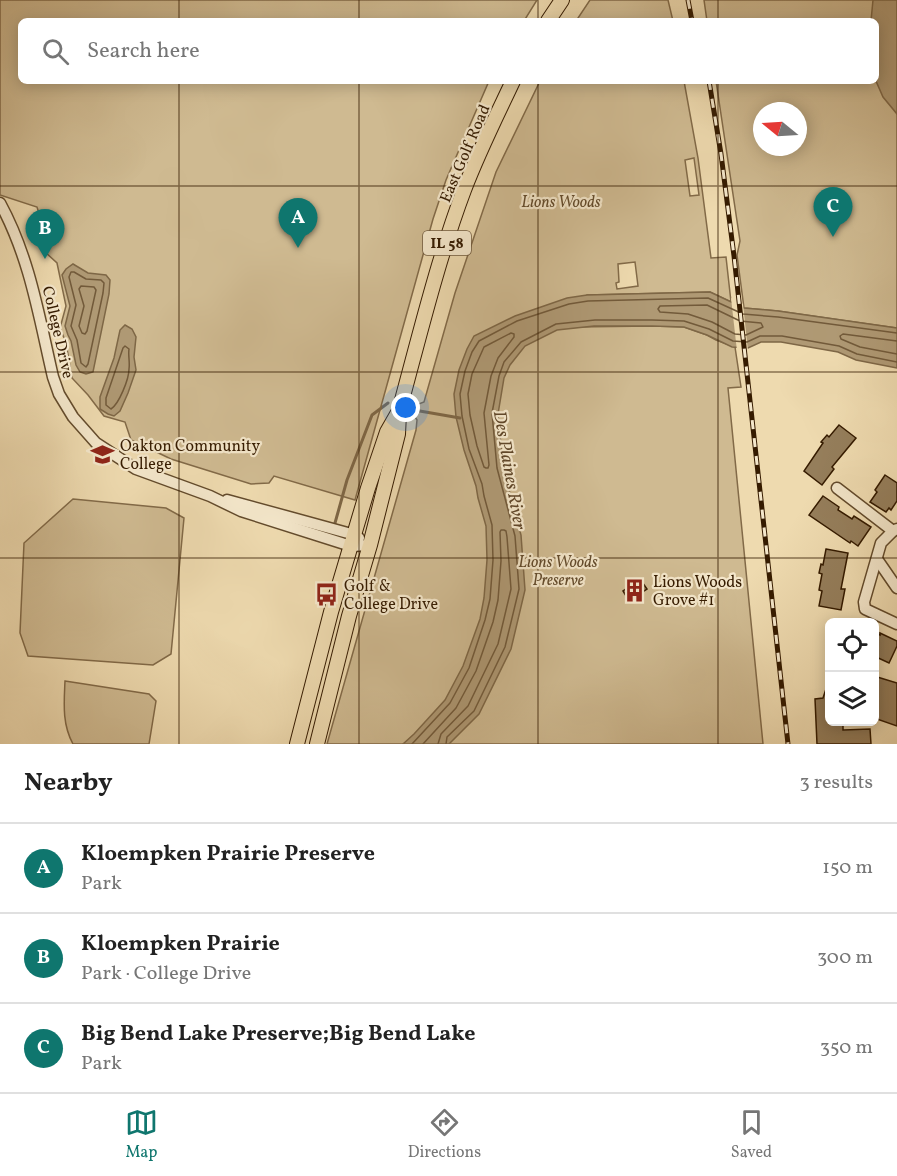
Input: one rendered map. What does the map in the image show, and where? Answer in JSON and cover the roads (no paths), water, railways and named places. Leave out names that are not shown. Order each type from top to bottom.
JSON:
[{"type":"main road","points":[[550,18],[562,0]]},
{"type":"main road","name":"East Golf Road","points":[[317,744],[398,434],[399,411],[440,264],[464,191],[487,134],[512,84]]},
{"type":"main road","name":"East Golf Road","points":[[297,744],[331,612],[368,488],[387,432],[399,411]]},
{"type":"street","name":"College Drive","points":[[0,203],[29,272],[59,394],[73,417],[96,444],[136,470],[210,496],[243,503],[370,545]]},
{"type":"street","points":[[837,488],[895,530],[881,543],[864,602],[865,609],[897,624]]},
{"type":"street","points":[[876,559],[897,588]]},
{"type":"water","points":[[873,0],[897,0],[897,114],[883,97],[877,84],[879,18],[871,18]]},
{"type":"water","points":[[73,264],[88,273],[106,275],[110,280],[93,372],[86,374],[80,372],[76,365],[65,326],[70,306],[62,275]]},
{"type":"water","points":[[710,292],[744,308],[897,328],[897,368],[856,360],[838,352],[781,342],[761,342],[748,348],[732,347],[684,327],[594,326],[557,330],[525,346],[510,365],[504,378],[498,414],[503,467],[521,535],[525,590],[511,649],[479,714],[449,744],[403,744],[445,700],[463,666],[480,619],[484,598],[487,560],[486,526],[456,417],[454,394],[459,370],[474,336],[515,316],[567,298],[587,295]]},
{"type":"water","points":[[125,325],[132,329],[136,337],[134,357],[136,370],[120,411],[114,416],[100,409],[100,397],[114,358],[120,330]]},
{"type":"waterway","points":[[335,523],[347,480],[372,415],[388,403]]},
{"type":"waterway","points":[[414,410],[460,418]]},
{"type":"railway","points":[[688,0],[691,18]]},
{"type":"railway","points":[[709,84],[734,256],[788,744]]},
{"type":"place","name":"Big Bend Lake Preserve;Big Bend Lake","points":[[833,237]]},
{"type":"place","name":"Kloempken Prairie Preserve","points":[[298,248]]},
{"type":"place","name":"Kloempken Prairie","points":[[45,259]]},
{"type":"place","name":"Oakton Community College","points":[[102,454]]},
{"type":"place","name":"Lions Woods Grove #1","points":[[635,590]]},
{"type":"place","name":"Golf & College Drive","points":[[326,594]]},
{"type":"park label","name":"Lions Woods","points":[[561,201]]},
{"type":"park label","name":"Lions Woods Preserve","points":[[558,570]]},
{"type":"water label","name":"Des Plaines River","points":[[510,470]]}]
